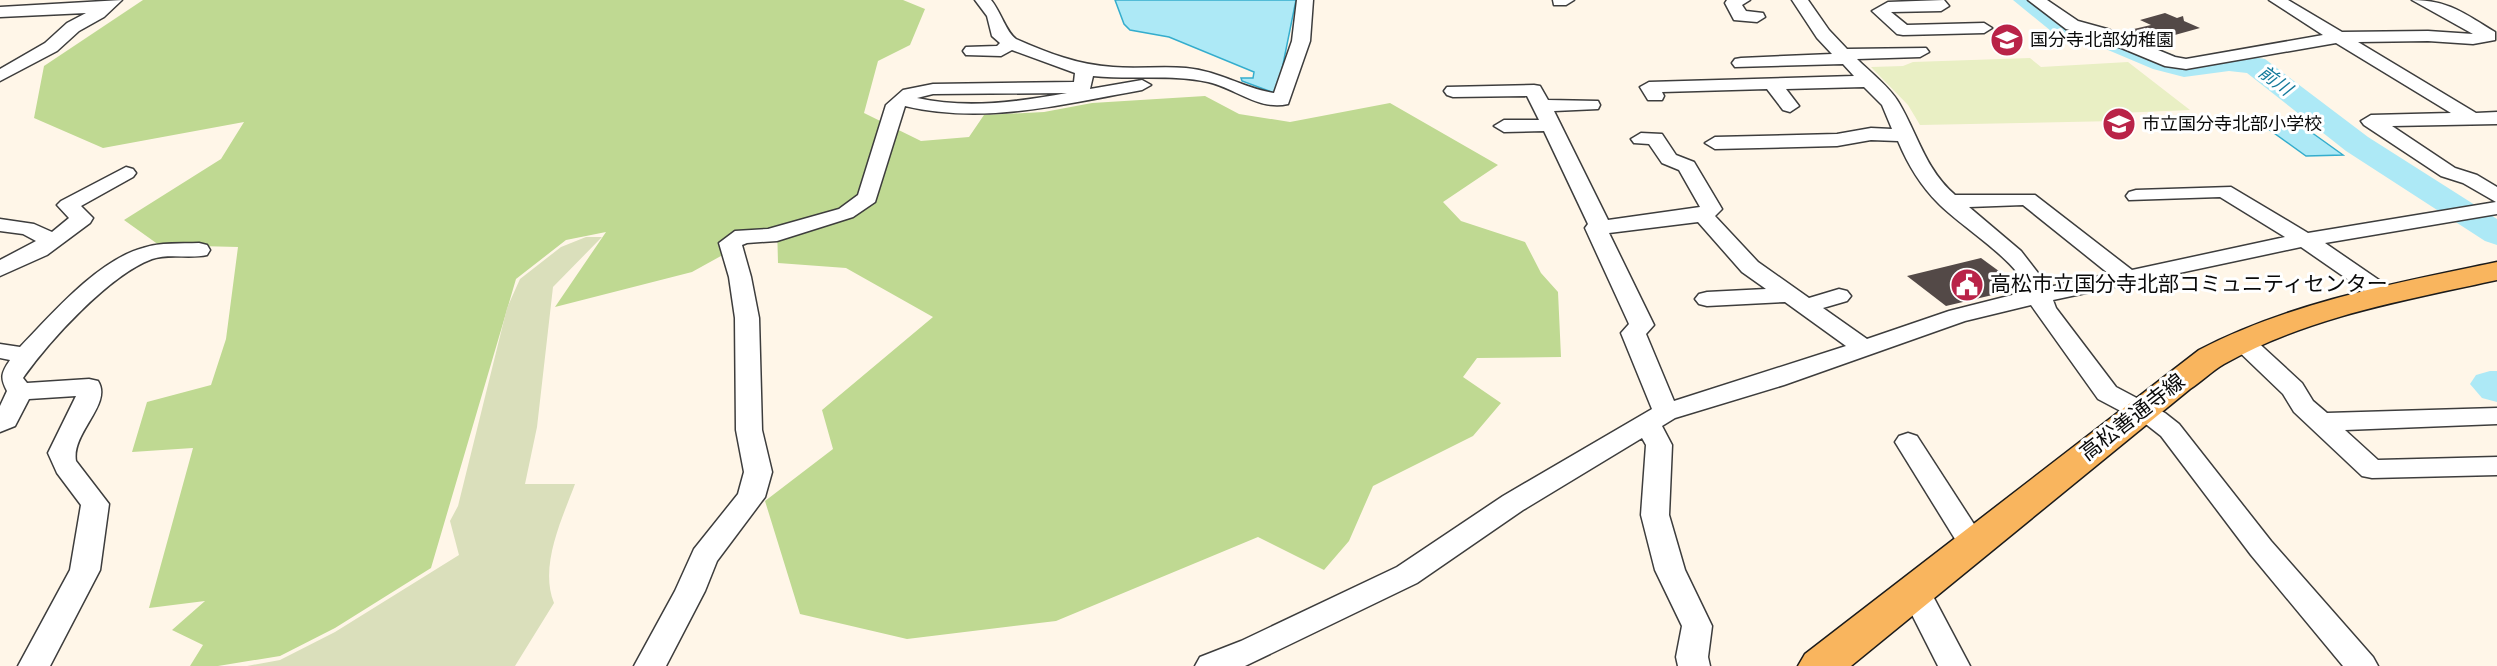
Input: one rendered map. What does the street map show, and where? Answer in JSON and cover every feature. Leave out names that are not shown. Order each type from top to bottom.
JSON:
[{"type":"main road","name":"高松善通寺線","points":[[1830,662],[2140,411],[2214,356],[2243,342],[2318,313],[2497,271]]},
{"type":"street","points":[[983,0],[995,16],[1001,36],[1010,43],[1045,58],[1085,70],[1114,73],[1186,73],[1226,82],[1258,96],[1281,100],[1301,41],[1305,0]]},
{"type":"street","points":[[1742,0],[1733,3],[1740,16],[1757,17]]},
{"type":"street","points":[[1799,0],[1817,27],[1843,57],[1890,103],[1917,163],[1947,201],[2013,256],[2037,284],[2044,309],[2093,377],[2107,393],[2170,430],[2253,538],[2362,666]]},
{"type":"street","points":[[1935,0],[1941,6],[1888,7],[1880,11],[1903,30],[1984,28]]},
{"type":"street","points":[[2036,0],[2072,25],[2101,33],[2171,62],[2186,64],[2288,48],[2339,37],[2428,36],[2473,39],[2493,37]]},
{"type":"street","points":[[2277,0],[2473,118],[2497,135]]},
{"type":"street","points":[[2420,0],[2446,10],[2493,37]]},
{"type":"street","points":[[0,12],[109,4]]},
{"type":"street","points":[[0,76],[51,47],[73,27],[109,4]]},
{"type":"street","points":[[972,51],[1001,51],[1010,43]]},
{"type":"street","points":[[1741,63],[1920,52]]},
{"type":"street","points":[[650,666],[690,591],[704,557],[750,498],[758,472],[749,430],[747,318],[741,277],[730,243],[743,236],[769,236],[846,213],[868,198],[896,105],[910,94],[933,89],[1082,87],[1085,70]]},
{"type":"street","points":[[1655,96],[1649,87],[1868,81]]},
{"type":"street","points":[[902,100],[919,106],[945,108],[1026,106],[1152,83],[1226,82]]},
{"type":"street","points":[[1772,84],[1790,106]]},
{"type":"street","points":[[1695,86],[1707,103]]},
{"type":"street","points":[[1452,92],[1534,90],[1599,224],[1596,228]]},
{"type":"street","points":[[1504,126],[1591,105]]},
{"type":"street","points":[[2497,118],[2371,121],[2448,172],[2470,179],[2497,196]]},
{"type":"street","points":[[1715,143],[1837,140],[1871,134],[1905,136]]},
{"type":"street","points":[[1596,228],[1703,214],[1711,209],[1687,166],[1669,159],[1656,138]]},
{"type":"street","points":[[0,269],[39,250],[62,234],[82,218],[68,205],[126,173]]},
{"type":"street","points":[[2136,196],[2224,191],[2387,296]]},
{"type":"street","points":[[1947,201],[2028,199],[2127,277]]},
{"type":"street","points":[[1211,666],[1258,658],[1407,575],[1512,503],[1657,417],[1866,349],[1957,316],[2303,240],[2497,208]]},
{"type":"street","points":[[1703,214],[1750,267],[1866,349]]},
{"type":"street","points":[[0,225],[35,231],[44,234],[49,241]]},
{"type":"street","points":[[1596,228],[1642,325],[1633,333],[1657,417],[1659,445],[1655,515],[1670,570],[1697,626],[1692,657],[1694,666]]},
{"type":"street","points":[[20,391],[10,378],[13,354],[54,325],[121,268],[148,254],[199,250]]},
{"type":"street","points":[[1707,299],[1798,301],[1839,296]]},
{"type":"street","points":[[2243,342],[2293,389],[2303,406],[2372,469],[2497,466]]},
{"type":"street","points":[[20,391],[89,387],[90,397],[63,445],[62,459],[95,504],[85,570],[34,666]]},
{"type":"street","points":[[0,423],[6,420],[20,391]]},
{"type":"street","points":[[2320,422],[2497,416]]},
{"type":"street","points":[[1908,442],[1973,545]]},
{"type":"street","points":[[1915,591],[1954,666]]},
{"type":"green space","points":[[143,0],[903,0],[925,9],[910,45],[878,61],[864,113],[921,141],[969,137],[984,115],[1044,112],[1092,103],[1205,96],[1239,114],[1290,122],[1390,103],[1498,165],[1443,202],[1461,221],[1525,242],[1541,273],[1558,292],[1561,357],[1477,358],[1463,377],[1501,403],[1473,436],[1373,486],[1349,541],[1324,570],[1258,537],[1056,621],[907,639],[800,614],[765,501],[833,449],[822,410],[933,317],[846,268],[778,263],[777,225],[692,272],[555,307],[606,232],[566,240],[516,279],[431,568],[335,628],[280,656],[218,666],[190,666],[203,645],[172,630],[205,601],[149,608],[193,448],[132,452],[147,402],[211,385],[226,339],[238,247],[159,245],[124,220],[221,159],[244,122],[103,148],[34,118],[44,66]]},
{"type":"green space","points":[[2030,58],[2041,67],[2128,62],[2190,110],[2119,113],[2116,121],[1920,125],[1908,105],[1871,67],[1903,66],[1913,62]]},
{"type":"green space","points":[[586,237],[602,237],[553,287],[537,427],[525,484],[575,484],[559,527],[551,558],[550,589],[554,603],[515,666],[247,666],[280,660],[335,632],[459,555],[450,521],[458,506],[507,308],[520,279],[561,247]]},
{"type":"water","points":[[1115,0],[1296,0],[1277,94],[1242,81],[1241,78],[1253,78],[1254,72],[1169,37],[1130,30],[1124,24]]},
{"type":"water","points":[[2297,122],[2343,155],[2306,156],[2260,123]]},
{"type":"building","points":[[2165,13],[2177,18],[2183,16],[2184,21],[2200,28],[2146,43],[2121,32],[2151,25],[2140,20]]},
{"type":"building","name":"高松市立国分寺北部コミュニティセンター","points":[[1981,258],[2022,288],[1946,306],[1907,276]]},
{"type":"waterway","name":"前川","points":[[2026,0],[2061,25],[2099,36],[2163,63],[2184,68],[2229,62],[2255,65],[2357,144],[2497,234]]},
{"type":"waterway","name":"前川","points":[[2497,384],[2490,384],[2497,389]]},
{"type":"place","name":"国分寺北部幼稚園","points":[[2007,40]]},
{"type":"place","name":"市立国分寺北部小学校","points":[[2119,124]]},
{"type":"place","name":"高松市立国分寺北部コミュニティセンター","points":[[1967,285]]}]
